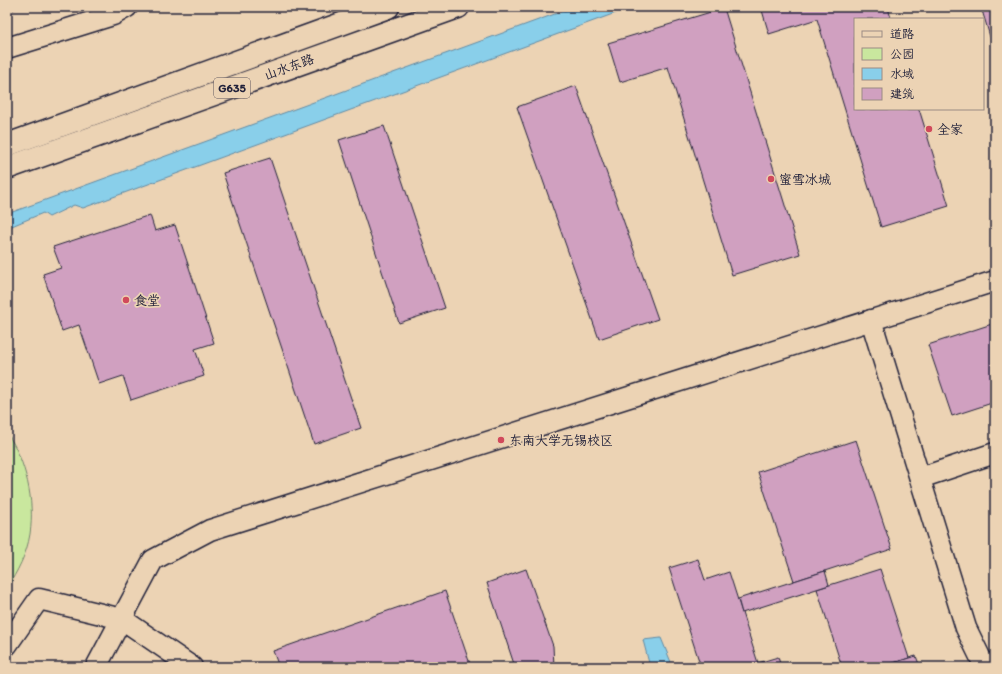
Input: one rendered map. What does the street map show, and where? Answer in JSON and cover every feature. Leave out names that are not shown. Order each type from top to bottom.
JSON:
[{"type":"highway","name":"山水东路","points":[[7,145],[388,7]]},
{"type":"highway","name":"山水东路","points":[[7,168],[458,7]]},
{"type":"lane","points":[[7,48],[112,15],[127,7]]},
{"type":"lane","points":[[96,667],[153,560],[210,530],[995,281]]},
{"type":"lane","points":[[872,320],[966,628],[987,659]]},
{"type":"lane","points":[[920,478],[995,453]]},
{"type":"lane","points":[[7,645],[39,599],[122,619],[192,667]]},
{"type":"green space","points":[[7,433],[14,444],[28,482],[31,521],[29,541],[24,556],[7,588]]},
{"type":"water","points":[[574,7],[632,7],[83,208],[74,205],[49,217],[43,213],[7,228],[7,214]]},
{"type":"water","points":[[661,638],[673,667],[650,667],[643,640]]},
{"type":"building","points":[[7,7],[20,7],[7,11]]},
{"type":"building","points":[[761,7],[888,7],[891,18],[854,18],[854,110],[919,110],[949,206],[881,227],[817,19],[769,34]]},
{"type":"building","points":[[981,7],[995,7],[995,53]]},
{"type":"building","points":[[724,8],[800,254],[732,275],[668,67],[620,82],[608,43]]},
{"type":"building","points":[[576,86],[658,319],[599,339],[517,107]]},
{"type":"building","points":[[384,126],[445,308],[399,323],[339,140]]},
{"type":"building","points":[[270,158],[361,428],[314,444],[223,173]]},
{"type":"building","name":"食堂","points":[[150,215],[155,231],[175,225],[214,343],[195,349],[204,376],[131,400],[123,376],[99,384],[79,325],[62,331],[43,274],[61,268],[53,247]]},
{"type":"building","points":[[995,323],[995,402],[952,416],[928,345]]},
{"type":"building","points":[[856,440],[892,549],[794,581],[758,472]]},
{"type":"building","points":[[698,559],[705,580],[729,572],[758,663],[778,657],[781,667],[701,667],[669,568]]},
{"type":"building","points":[[526,569],[553,646],[554,667],[515,667],[487,583]]},
{"type":"building","points":[[880,569],[909,658],[881,667],[842,667],[817,589]]},
{"type":"building","points":[[825,571],[829,585],[742,613],[738,599]]},
{"type":"building","points":[[445,591],[471,667],[279,667],[273,651]]},
{"type":"building","points":[[916,656],[920,667],[881,667],[909,658]]},
{"type":"place","name":"全家","points":[[929,129]]},
{"type":"place","name":"蜜雪冰城","points":[[771,179]]},
{"type":"place","name":"食堂","points":[[126,300]]},
{"type":"place","name":"东南大学无锡校区","points":[[501,440]]}]
